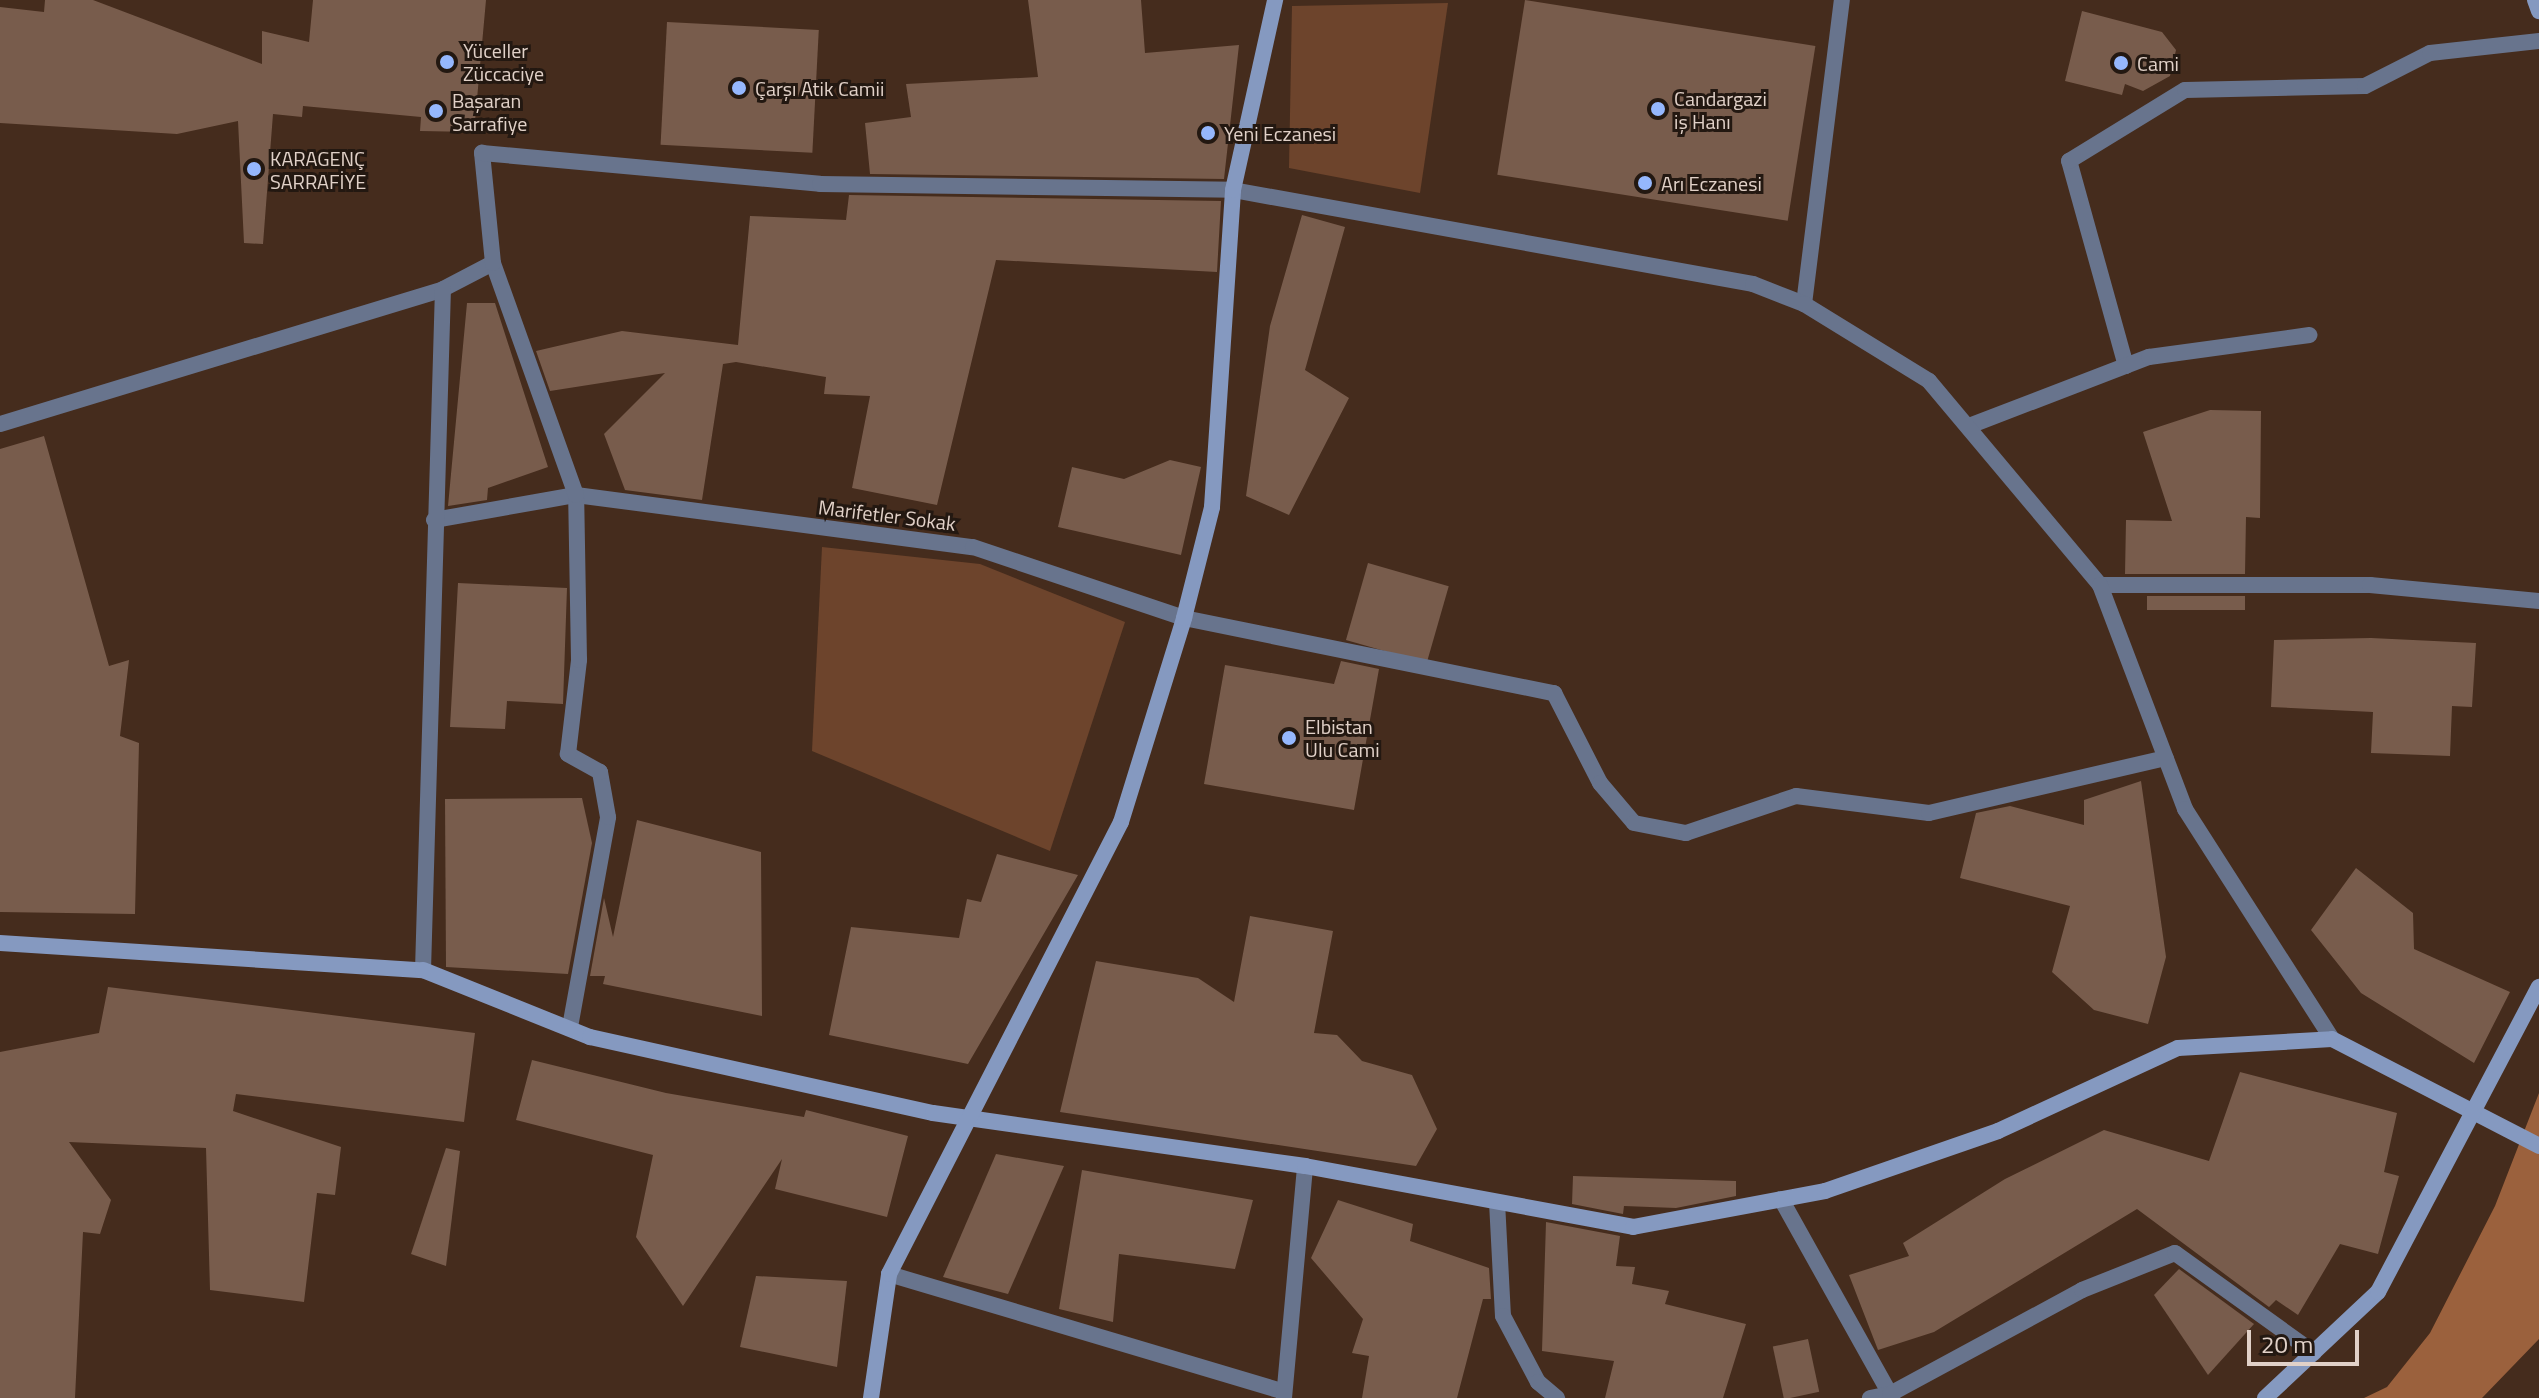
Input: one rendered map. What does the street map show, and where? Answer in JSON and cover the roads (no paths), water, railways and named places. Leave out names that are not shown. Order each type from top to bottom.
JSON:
[{"type":"street","points":[[871,1398],[889,1274],[963,1119],[1121,822],[1184,618],[1212,507],[1233,190],[1275,0]]},
{"type":"street","points":[[1804,304],[1842,0]]},
{"type":"street","points":[[2535,0],[2539,11]]},
{"type":"street","points":[[2126,366],[2069,161],[2185,90],[2365,86],[2430,53],[2539,41]]},
{"type":"street","points":[[570,1027],[608,817],[600,772],[568,754],[579,660],[576,495],[493,263],[482,153],[820,184],[1233,190],[1753,284],[1804,304],[1929,381],[2100,585],[2185,809],[2332,1039]]},
{"type":"street","points":[[0,424],[443,289],[493,263]]},
{"type":"street","points":[[423,970],[443,289]]},
{"type":"street","points":[[1969,426],[2126,366],[2310,335]]},
{"type":"street","name":"Marifetler Sokak","points":[[434,520],[576,495],[973,547],[1184,618],[1554,693],[1600,783],[1634,823],[1686,833],[1796,796],[1929,813],[2166,758]]},
{"type":"street","points":[[2100,585],[2370,585],[2539,601]]},
{"type":"street","points":[[0,943],[423,970],[570,1027],[963,1119],[1305,1166],[1633,1227],[1781,1199],[1998,1131],[2178,1048],[2332,1039],[2515,1130],[2539,1146]]},
{"type":"street","points":[[2265,1398],[2378,1292],[2471,1108],[2539,987]]},
{"type":"street","points":[[889,1274],[1284,1395],[1305,1166]]},
{"type":"street","points":[[1781,1199],[1891,1396]]},
{"type":"street","points":[[1497,1202],[1503,1316],[1538,1382],[1557,1398]]},
{"type":"street","points":[[1870,1398],[1891,1396],[2082,1290],[2175,1253],[2314,1353]]},
{"type":"place","name":"Yüceller Züccaciye","points":[[447,62]]},
{"type":"place","name":"Cami","points":[[2121,63]]},
{"type":"place","name":"Çarşı Atik Camii","points":[[739,88]]},
{"type":"place","name":"Candargazi iş Hanı","points":[[1658,109]]},
{"type":"place","name":"Başaran Sarrafiye","points":[[436,111]]},
{"type":"place","name":"Yeni Eczanesi","points":[[1208,133]]},
{"type":"place","name":"KARAGENÇ SARRAFİYE","points":[[254,169]]},
{"type":"place","name":"Arı Eczanesi","points":[[1645,183]]},
{"type":"place","name":"Elbistan Ulu Cami","points":[[1289,738]]}]
